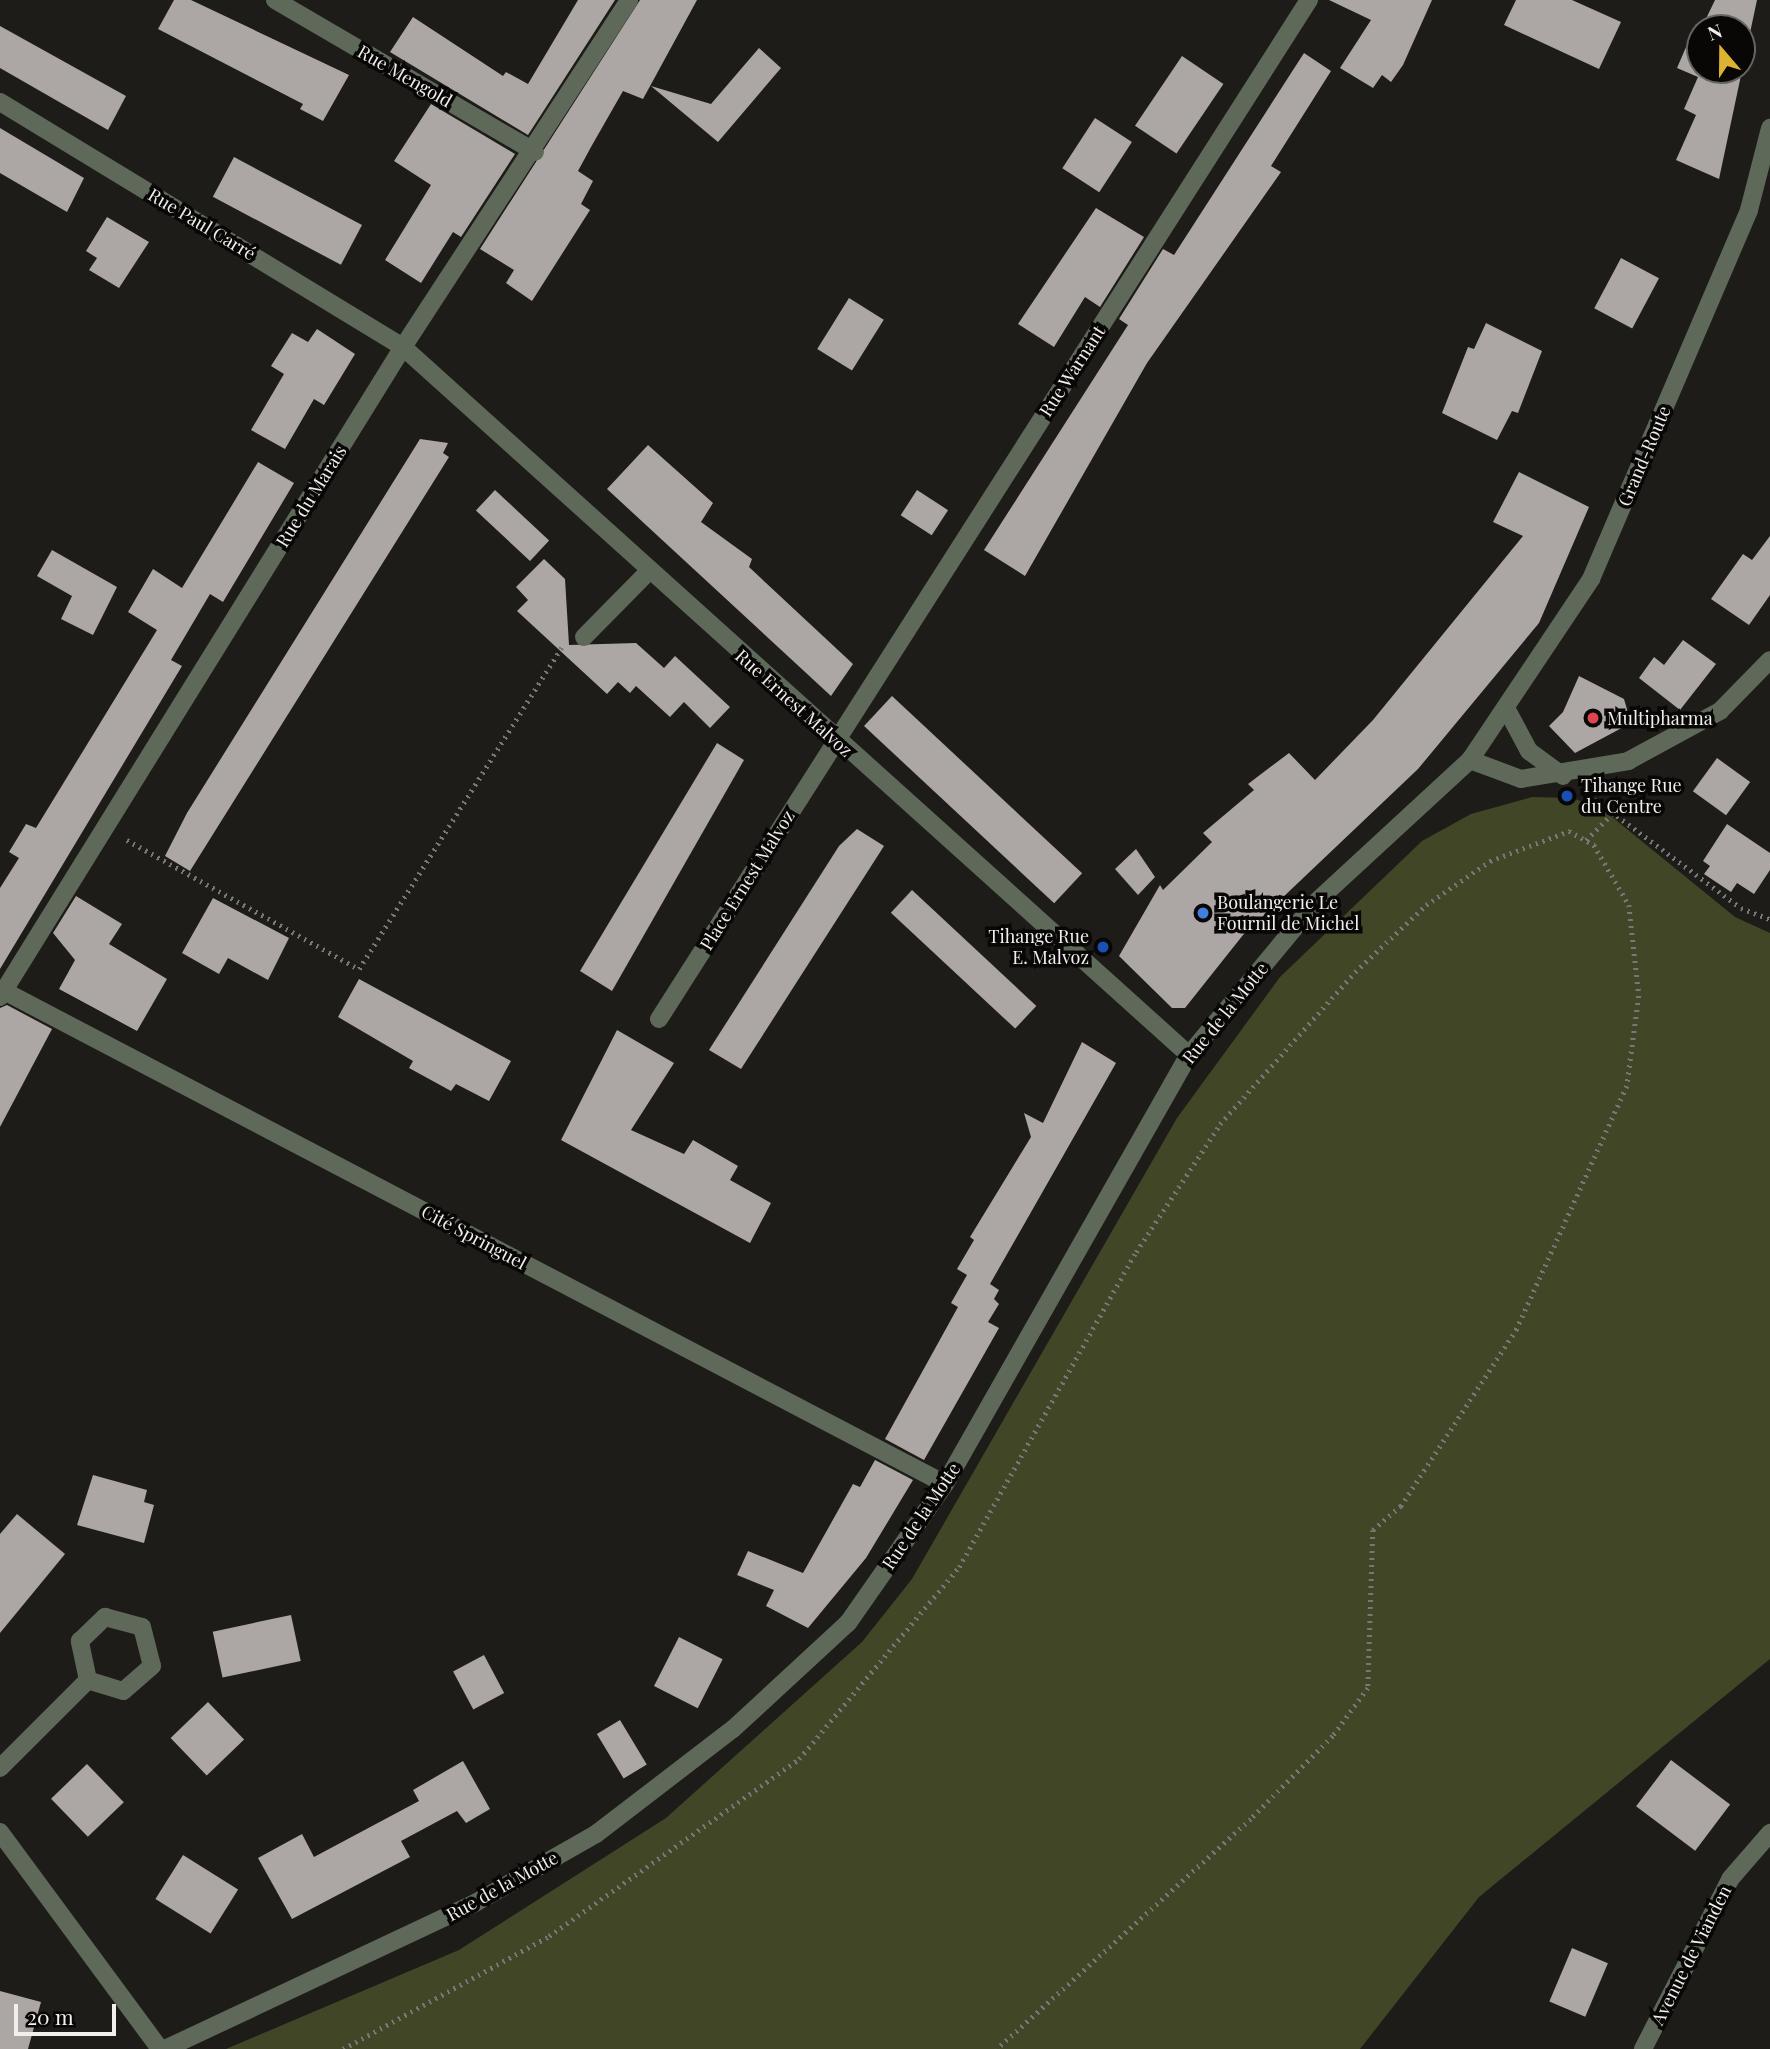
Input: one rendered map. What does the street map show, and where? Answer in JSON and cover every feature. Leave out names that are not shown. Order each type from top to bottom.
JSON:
[{"type":"street","name":"Rue Mengold","points":[[275,0],[535,152]]},
{"type":"street","name":"Rue du Marais","points":[[2,994],[403,347],[535,152],[629,0]]},
{"type":"street","name":"Rue Warnant","points":[[835,741],[1309,0]]},
{"type":"street","name":"Rue Paul Carré","points":[[0,102],[403,347]]},
{"type":"street","name":"Grand-Route","points":[[1470,760],[1591,579],[1749,211],[1770,128]]},
{"type":"street","name":"Rue Ernest Malvoz","points":[[403,347],[835,741],[1189,1055]]},
{"type":"street","points":[[584,637],[649,571]]},
{"type":"street","points":[[1470,760],[1521,779],[1563,776],[1628,761],[1720,711],[1770,660]]},
{"type":"street","points":[[1506,708],[1529,751],[1563,776]]},
{"type":"street","name":"Place Ernest Malvoz","points":[[659,1019],[835,741]]},
{"type":"street","name":"Rue de la Motte","points":[[163,2049],[475,1903],[596,1834],[733,1729],[848,1623],[945,1483],[1189,1055],[1317,902],[1470,760]]},
{"type":"street","name":"Cité Springuel","points":[[2,994],[945,1483]]},
{"type":"street","points":[[105,1617],[142,1626],[152,1666],[123,1691],[88,1680],[80,1641],[105,1617]]},
{"type":"street","points":[[0,1768],[88,1680]]},
{"type":"street","points":[[0,1832],[163,2049]]},
{"type":"street","name":"Avenue de Vianden","points":[[1643,2049],[1731,1878],[1770,1833]]},
{"type":"path","points":[[105,828],[359,969],[566,640],[584,637]]},
{"type":"path","points":[[1563,776],[1741,908],[1770,919]]},
{"type":"path","points":[[1586,840],[1613,813]]},
{"type":"path","points":[[343,2049],[549,1936],[799,1759],[959,1567],[1136,1252],[1220,1125],[1355,972],[1426,905],[1490,861],[1542,836],[1569,831],[1586,840],[1629,905],[1639,996],[1627,1086],[1517,1329],[1401,1506],[1373,1530],[1368,1688],[1333,1736],[1251,1819],[997,2049]]},
{"type":"green space","points":[[1532,797],[1572,798],[1601,808],[1735,917],[1770,933],[1770,1659],[1479,1897],[1360,2049],[226,2049],[459,1950],[666,1818],[862,1642],[912,1579],[1177,1118],[1280,977],[1422,841],[1471,814]]},
{"type":"building","points":[[174,0],[191,0],[349,75],[323,121],[300,109],[303,104],[158,29]]},
{"type":"building","points":[[578,0],[615,0],[528,135],[390,52],[413,17],[503,76],[506,72],[528,84]]},
{"type":"building","points":[[640,0],[697,0],[643,99],[623,91],[591,147],[578,171],[593,181],[581,204],[590,210],[532,301],[506,283],[514,270],[480,249]]},
{"type":"building","points":[[1329,0],[1432,0],[1403,65],[1391,82],[1382,75],[1373,88],[1340,68],[1371,20]]},
{"type":"building","points":[[1516,0],[1572,0],[1621,22],[1599,69],[1504,25]]},
{"type":"building","points":[[1715,0],[1757,0],[1754,14],[1708,14]]},
{"type":"building","points":[[0,26],[126,96],[108,130],[0,68]]},
{"type":"building","points":[[1686,47],[1686,72],[1677,68]]},
{"type":"building","points":[[759,48],[781,68],[718,142],[651,86],[711,104]]},
{"type":"building","points":[[1304,53],[1331,71],[1271,166],[1281,172],[1147,363],[1025,576],[984,550],[1128,325],[1119,319],[1163,249],[1174,255]]},
{"type":"building","points":[[1182,56],[1223,84],[1176,154],[1135,126]]},
{"type":"building","points":[[1695,84],[1739,84],[1719,179],[1676,160],[1696,115],[1684,109]]},
{"type":"building","points":[[431,104],[515,154],[461,237],[453,232],[421,283],[385,260],[431,185],[394,161]]},
{"type":"building","points":[[1095,118],[1132,142],[1099,192],[1062,168]]},
{"type":"building","points":[[0,128],[84,178],[67,212],[0,173]]},
{"type":"building","points":[[234,157],[362,225],[341,265],[213,197]]},
{"type":"building","points":[[1096,208],[1144,237],[1100,307],[1085,297],[1054,347],[1018,324]]},
{"type":"building","points":[[107,217],[149,242],[119,288],[89,270],[97,258],[86,251]]},
{"type":"building","points":[[1621,258],[1659,278],[1632,329],[1594,308]]},
{"type":"building","points":[[849,298],[884,320],[852,371],[817,349]]},
{"type":"building","points":[[1486,323],[1542,351],[1518,413],[1512,411],[1497,440],[1442,413],[1468,347],[1474,349]]},
{"type":"building","points":[[317,329],[355,354],[324,405],[314,399],[285,449],[251,430],[284,374],[271,366],[292,333],[308,342]]},
{"type":"building","points":[[420,439],[448,443],[443,453],[449,457],[190,871],[165,856],[187,813]]},
{"type":"building","points":[[648,445],[713,503],[701,522],[752,559],[749,567],[853,664],[831,696],[607,489]]},
{"type":"building","points":[[258,462],[294,483],[223,602],[210,594],[171,660],[182,666],[0,969],[0,888],[19,858],[9,852],[26,824],[36,828],[157,630],[128,612],[153,569],[182,588]]},
{"type":"building","points":[[1519,472],[1589,507],[1539,623],[1418,769],[1243,935],[1185,1008],[1172,1008],[1119,956],[1160,885],[1163,890],[1212,842],[1203,833],[1254,790],[1248,784],[1289,753],[1315,780],[1373,720],[1523,536],[1493,522]]},
{"type":"building","points":[[495,490],[549,540],[530,561],[476,510]]},
{"type":"building","points":[[917,490],[948,510],[932,535],[901,515]]},
{"type":"building","points":[[1770,536],[1770,595],[1749,625],[1711,599],[1743,554],[1752,560]]},
{"type":"building","points":[[52,550],[117,587],[93,635],[61,619],[72,596],[37,576]]},
{"type":"building","points":[[544,559],[565,579],[569,645],[636,643],[664,668],[675,656],[730,707],[710,728],[684,702],[670,717],[636,686],[630,693],[618,682],[607,694],[517,611],[528,600],[516,587]]},
{"type":"building","points":[[1683,640],[1716,664],[1680,710],[1639,678],[1654,657],[1664,665]]},
{"type":"building","name":"Multipharma","points":[[1579,676],[1624,699],[1631,723],[1575,753],[1549,726],[1563,712]]},
{"type":"building","points":[[892,696],[1082,873],[1054,903],[864,726]]},
{"type":"building","points":[[717,743],[744,760],[612,991],[580,971]]},
{"type":"building","points":[[1717,758],[1750,782],[1726,815],[1693,791]]},
{"type":"building","points":[[1727,824],[1770,853],[1770,870],[1754,894],[1737,883],[1731,892],[1704,874],[1710,866],[1703,861]]},
{"type":"building","points":[[857,829],[884,846],[741,1069],[709,1050],[839,846]]},
{"type":"building","points":[[1136,849],[1155,877],[1138,895],[1115,869]]},
{"type":"building","points":[[912,890],[1036,1006],[1015,1029],[891,913]]},
{"type":"building","points":[[76,896],[122,924],[109,944],[167,979],[137,1031],[59,989],[75,960],[53,933]]},
{"type":"building","points":[[213,898],[289,938],[268,980],[228,958],[219,974],[182,953]]},
{"type":"building","points":[[359,979],[511,1061],[489,1101],[456,1084],[451,1091],[409,1068],[413,1061],[338,1017]]},
{"type":"building","points":[[7,1005],[52,1029],[0,1127],[0,1008]]},
{"type":"building","points":[[617,1030],[674,1063],[631,1130],[684,1154],[693,1140],[738,1166],[730,1180],[771,1203],[750,1243],[561,1140]]},
{"type":"building","points":[[1082,1042],[1116,1063],[990,1284],[999,1290],[994,1299],[999,1304],[988,1322],[999,1328],[924,1460],[885,1439],[958,1307],[951,1303],[967,1275],[957,1269],[974,1240],[970,1237],[1031,1137],[1024,1113],[1043,1123]]},
{"type":"building","points":[[875,1460],[913,1480],[866,1558],[808,1628],[766,1606],[774,1590],[737,1575],[748,1551],[803,1573],[853,1484],[860,1487]]},
{"type":"building","points":[[93,1475],[147,1490],[144,1502],[154,1505],[144,1543],[77,1525]]},
{"type":"building","points":[[17,1514],[65,1554],[0,1633],[0,1534]]},
{"type":"building","points":[[291,1615],[301,1661],[223,1678],[213,1632]]},
{"type":"building","points":[[679,1637],[723,1659],[698,1708],[654,1686]]},
{"type":"building","points":[[484,1655],[504,1693],[473,1709],[453,1671]]},
{"type":"building","points":[[208,1702],[244,1739],[207,1776],[171,1738]]},
{"type":"building","points":[[620,1720],[647,1765],[624,1778],[597,1734]]},
{"type":"building","points":[[1671,1760],[1730,1805],[1695,1851],[1636,1806]]},
{"type":"building","points":[[463,1761],[490,1809],[466,1823],[457,1811],[401,1841],[410,1857],[292,1919],[258,1858],[302,1834],[314,1857],[419,1801],[413,1790]]},
{"type":"building","points":[[87,1764],[124,1802],[88,1837],[51,1799]]},
{"type":"building","points":[[183,1855],[238,1889],[211,1934],[155,1899]]},
{"type":"building","points":[[1572,1948],[1608,1963],[1585,2017],[1549,2001]]},
{"type":"building","points":[[0,1991],[41,2002],[28,2049],[0,2049]]},
{"type":"place","name":"Multipharma","points":[[1593,718]]},
{"type":"place","name":"Tihange Rue du Centre","points":[[1567,796]]},
{"type":"place","name":"Boulangerie Le Fournil de Michel","points":[[1203,913]]},
{"type":"place","name":"Tihange Rue E. Malvoz","points":[[1103,947]]}]
